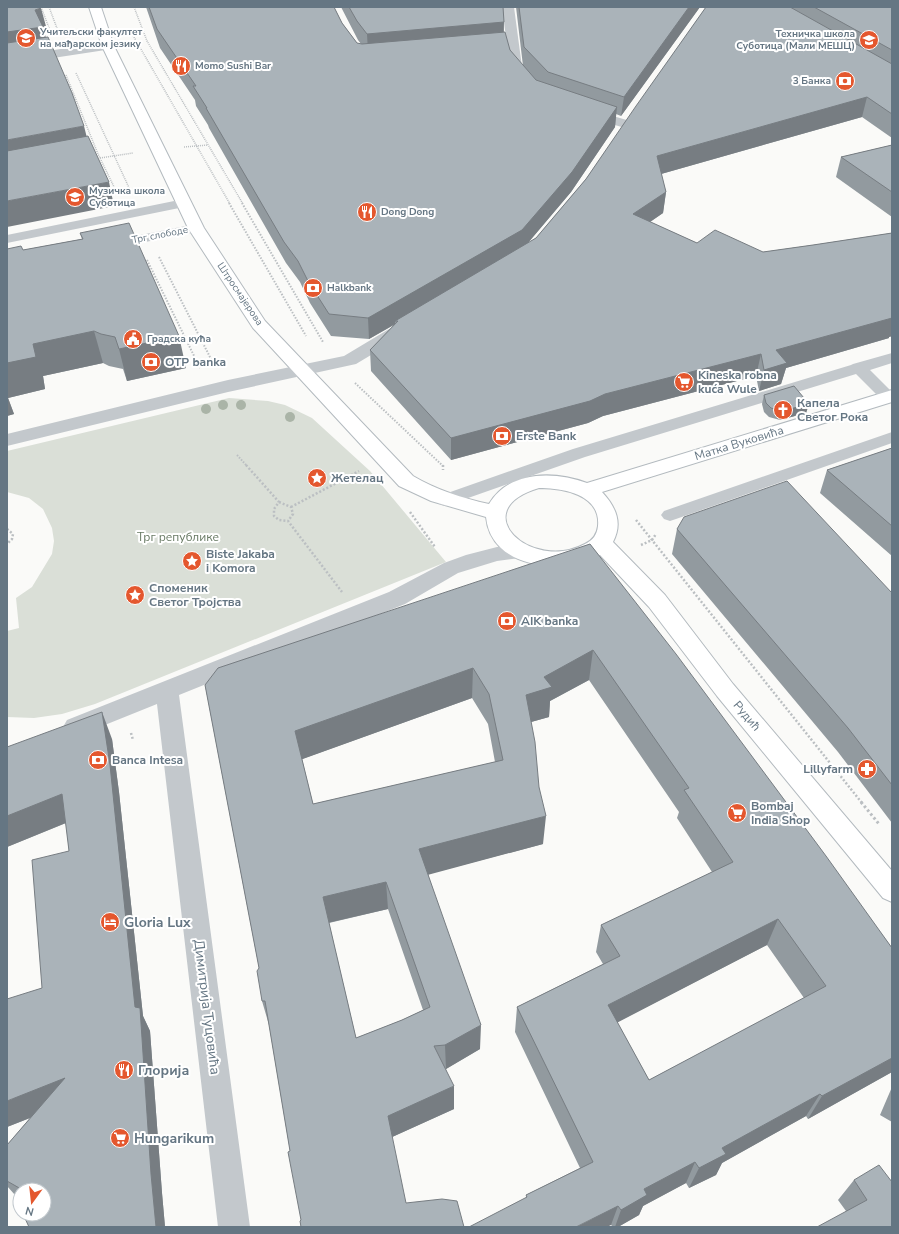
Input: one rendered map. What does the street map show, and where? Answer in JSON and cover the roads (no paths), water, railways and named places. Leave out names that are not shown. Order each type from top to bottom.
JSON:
[{"type":"street","name":"Штросмајерова","points":[[95,7],[108,46],[196,228],[259,324],[406,481],[423,491],[445,500],[496,512]]},
{"type":"street","points":[[508,7],[516,68],[536,90]]},
{"type":"street","points":[[496,47],[512,45]]},
{"type":"street","points":[[7,61],[108,46]]},
{"type":"street","points":[[574,108],[625,124]]},
{"type":"street","points":[[7,440],[228,386],[350,360],[410,324]]},
{"type":"street","name":"Матка Вуковића","points":[[586,490],[891,398]]},
{"type":"street","points":[[555,481],[572,484],[586,490],[598,499],[606,509],[609,521],[607,532],[601,543],[589,551],[573,557],[556,559],[538,557],[522,552],[509,544],[500,534],[496,523],[496,512],[500,501],[510,492],[523,485],[555,481]]},
{"type":"street","name":"Рудић","points":[[601,543],[657,601],[725,690],[892,890]]},
{"type":"street","points":[[52,735],[167,691],[397,598],[456,566],[497,554],[522,552]]},
{"type":"street","name":"Димитрија Туцовића","points":[[167,691],[234,1227]]},
{"type":"lane","points":[[7,239],[184,203]]},
{"type":"lane","name":"Трг слободе","points":[[99,248],[196,228]]},
{"type":"lane","points":[[445,500],[579,453],[858,367],[892,358]]},
{"type":"lane","points":[[858,367],[891,398]]},
{"type":"lane","points":[[670,515],[892,437]]},
{"type":"place","name":"Учитељски факултет на мађарском језику","points":[[26,38]]},
{"type":"place","name":"Техничка школа Суботица (Мали МЕШЦ)","points":[[869,40]]},
{"type":"place","name":"Momo Sushi Bar","points":[[181,66]]},
{"type":"place","name":"3 Банка","points":[[845,81]]},
{"type":"place","name":"Музичка школа Суботица","points":[[75,197]]},
{"type":"place","name":"Dong Dong","points":[[367,212]]},
{"type":"place","name":"Halkbank","points":[[313,288]]},
{"type":"place","name":"Градска кућа","points":[[133,339]]},
{"type":"place","name":"OTP banka","points":[[151,362]]},
{"type":"place","name":"Kineska robna kuća Wule","points":[[684,382]]},
{"type":"place","name":"Капела Светог Рока","points":[[783,410]]},
{"type":"place","name":"Erste Bank","points":[[502,436]]},
{"type":"place","name":"Жетелац","points":[[317,478]]},
{"type":"place","name":"Biste Jakaba i Komora","points":[[192,561]]},
{"type":"place","name":"Споменик Светог Тројства","points":[[135,595]]},
{"type":"place","name":"AIK banka","points":[[507,621]]},
{"type":"place","name":"Banca Intesa","points":[[98,760]]},
{"type":"place","name":"Lillyfarm","points":[[867,769]]},
{"type":"place","name":"Bombaj India Shop","points":[[737,813]]},
{"type":"place","name":"Gloria Lux","points":[[110,922]]},
{"type":"place","name":"Глорија","points":[[124,1070]]},
{"type":"place","name":"Hungarikum","points":[[120,1138]]},
{"type":"park label","name":"Трг републике","points":[[178,537]]}]
